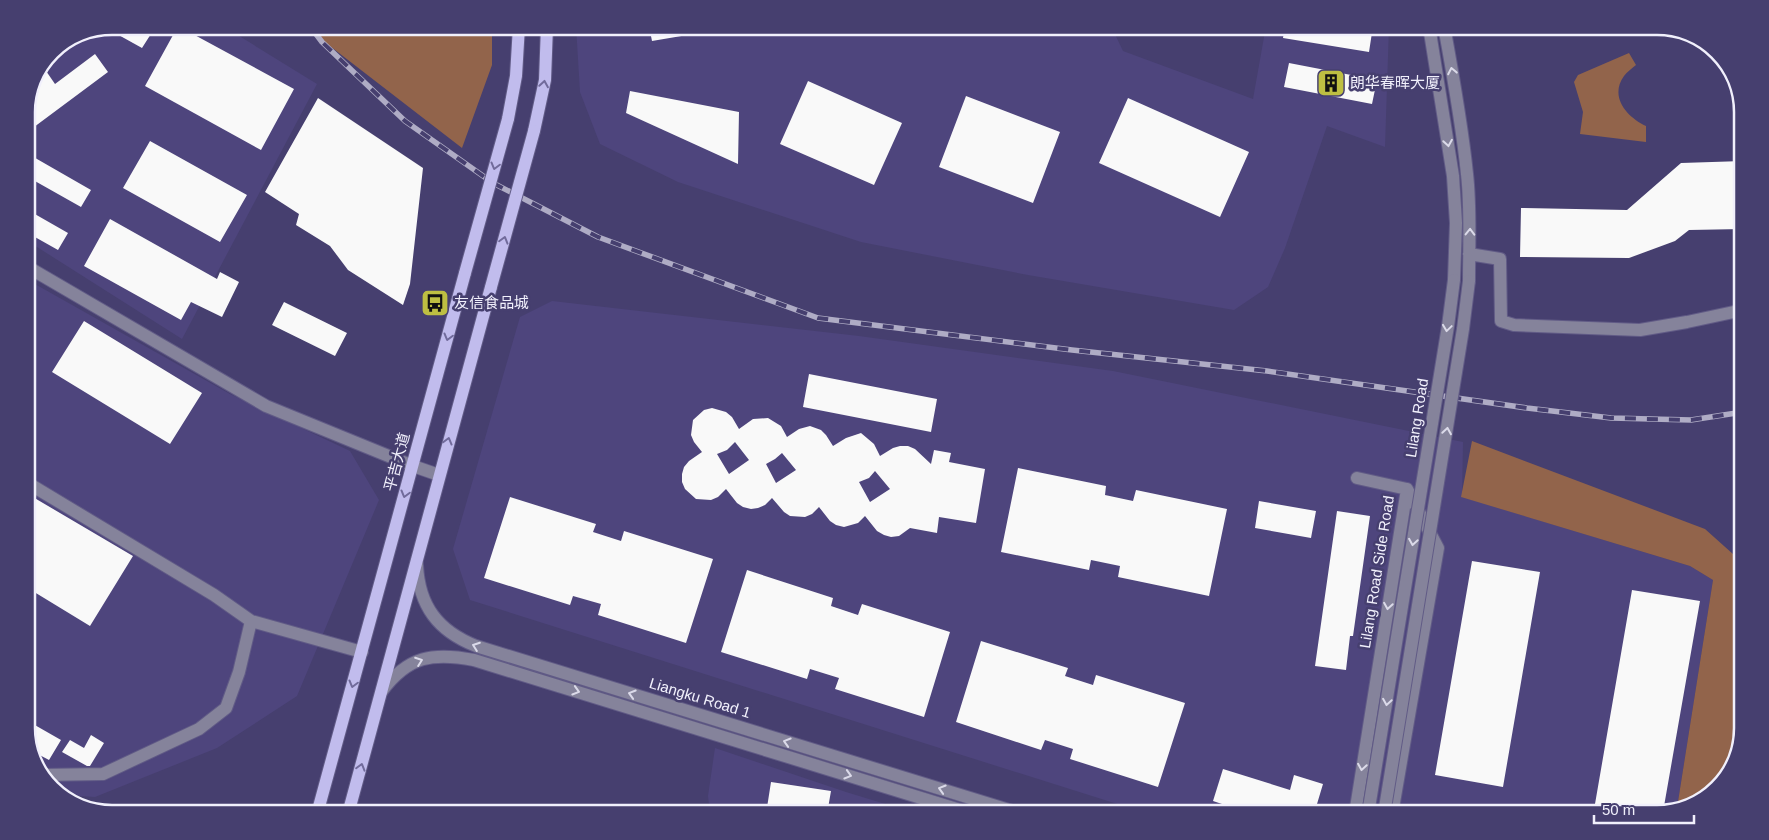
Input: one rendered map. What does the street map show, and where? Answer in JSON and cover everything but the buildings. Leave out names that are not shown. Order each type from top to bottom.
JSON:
[{"type":"main road","name":"平吉大道","points":[[320,805],[508,120],[516,76],[518,35]]},
{"type":"main road","points":[[350,805],[534,131],[545,80],[547,35]]},
{"type":"street","name":"Lilang Road","points":[[1369,805],[1454,280],[1456,223],[1453,176],[1430,35]]},
{"type":"street","name":"Lilang Road","points":[[1385,805],[1463,329],[1469,281],[1470,223],[1467,174],[1446,35]]},
{"type":"street","points":[[1469,254],[1500,258],[1501,321],[1514,325],[1640,330],[1734,312]]},
{"type":"street","points":[[35,271],[266,406],[439,475]]},
{"type":"street","points":[[1357,478],[1407,489]]},
{"type":"street","points":[[35,487],[214,595],[251,621],[362,652]]},
{"type":"street","name":"Lilang Road Side Road","points":[[1356,805],[1407,489]]},
{"type":"street","name":"Lilang Road Side Road","points":[[1394,805],[1438,548],[1407,489]]},
{"type":"street","name":"Liangku Road 1","points":[[417,560],[418,580],[422,598],[432,615],[445,629],[460,640],[993,805]]},
{"type":"street","points":[[51,775],[103,774],[199,729],[226,708],[238,672],[251,621]]},
{"type":"street","name":"Liangku Road 1","points":[[382,690],[392,678],[417,660],[436,656],[453,656],[474,660],[944,805]]},
{"type":"shaded area","points":[[238,35],[317,84],[182,339],[35,246],[36,97],[48,69],[58,58],[69,48],[97,36]]},
{"type":"shaded area","points":[[316,35],[492,35],[492,65],[462,148]]},
{"type":"shaded area","points":[[577,35],[1115,35],[1123,51],[1253,99],[1264,35],[1389,35],[1385,147],[1327,126],[1285,248],[1268,287],[1234,310],[1028,275],[861,242],[678,182],[600,144],[580,92]]},
{"type":"shaded area","points":[[1629,53],[1636,65],[1625,75],[1620,84],[1618,91],[1619,99],[1632,117],[1646,126],[1646,142],[1580,134],[1583,112],[1574,82],[1578,75]]},
{"type":"shaded area","points":[[35,284],[230,394],[350,451],[379,500],[297,696],[217,748],[95,797],[73,795],[51,775],[41,757],[35,733]]},
{"type":"shaded area","points":[[552,301],[859,336],[1113,371],[1463,442],[1462,497],[1690,566],[1713,580],[1678,802],[1657,805],[1120,805],[470,600],[453,549],[520,317]]},
{"type":"shaded area","points":[[1472,441],[1705,529],[1734,555],[1733,743],[1724,766],[1708,786],[1691,797],[1678,802],[1713,580],[1690,566],[1461,497]]},
{"type":"shaded area","points":[[715,748],[889,805],[709,805],[708,796]]},
{"type":"railway","points":[[317,35],[405,121],[493,183],[598,237],[818,318],[1072,350],[1267,371],[1611,418],[1691,420],[1734,413]]},
{"type":"place","name":"朗华春晖大厦","points":[[1331,83]]},
{"type":"place","name":"友信食品城","points":[[435,303]]}]
